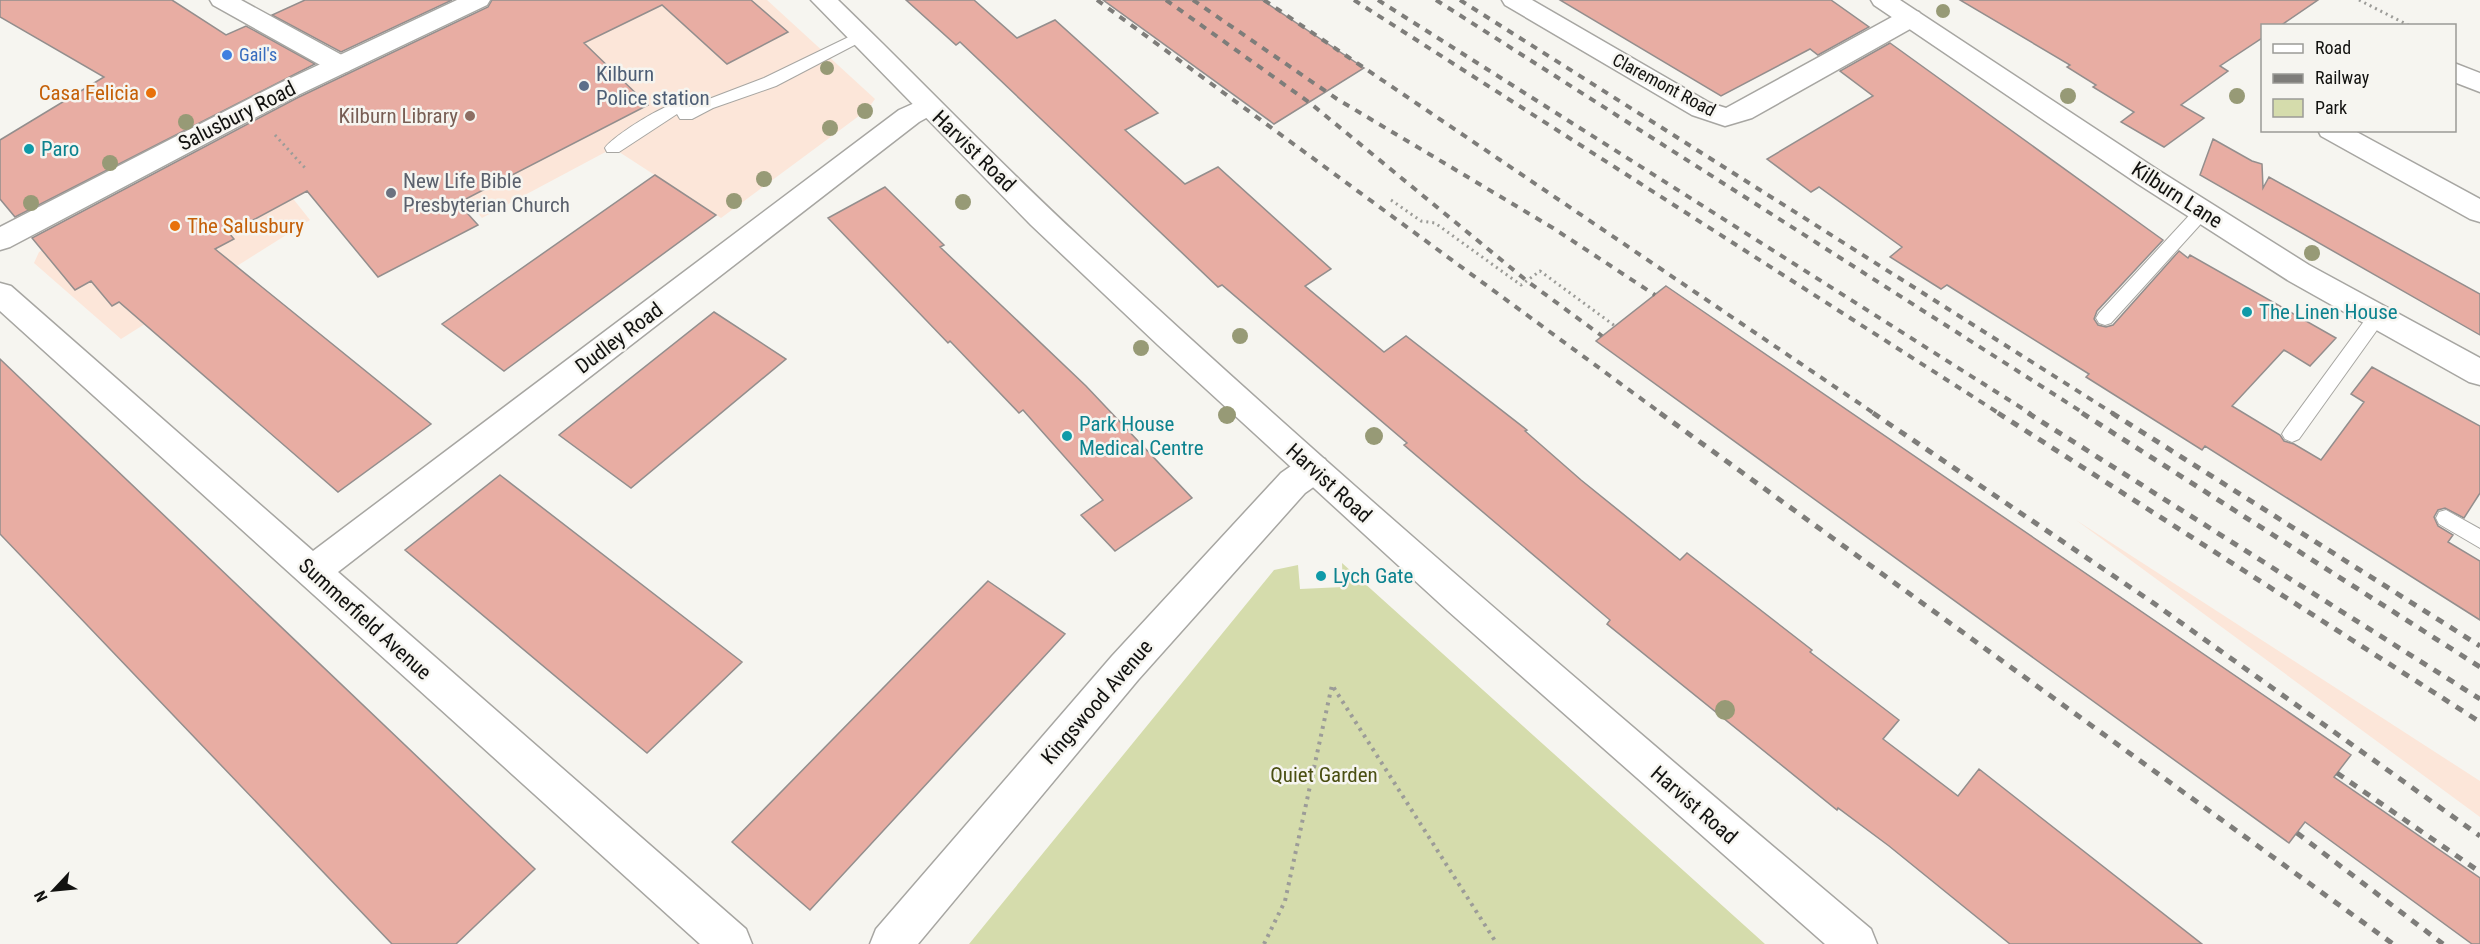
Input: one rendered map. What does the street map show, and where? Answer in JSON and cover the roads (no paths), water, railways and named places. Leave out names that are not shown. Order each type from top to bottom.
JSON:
[{"type":"street","points":[[222,0],[340,65]]},
{"type":"street","name":"Salusbury Road","points":[[0,240],[276,96],[478,0]]},
{"type":"street","name":"Harvist Road","points":[[823,0],[1070,245],[1313,469],[1672,787],[1856,944]]},
{"type":"street","name":"Claremont Road","points":[[1514,0],[1701,110],[1725,117],[1742,112],[1910,18]]},
{"type":"street","name":"Kilburn Lane","points":[[1883,0],[2202,212],[2376,318],[2480,373]]},
{"type":"street","points":[[2456,72],[2480,83]]},
{"type":"street","name":"Dudley Road","points":[[312,572],[909,116],[928,106]]},
{"type":"street","points":[[2335,132],[2480,212]]},
{"type":"street","name":"Summerfield Avenue","points":[[0,294],[731,944]]},
{"type":"street","name":"Kingswood Avenue","points":[[891,944],[1125,668],[1293,483],[1313,469]]},
{"type":"lane","points":[[613,148],[679,106],[686,115],[707,104],[771,82],[861,36]]},
{"type":"lane","points":[[2105,318],[2202,212]]},
{"type":"lane","points":[[2292,435],[2376,318]]},
{"type":"lane","points":[[2446,519],[2480,539]]},
{"type":"railway","points":[[1097,0],[1662,414]]},
{"type":"railway","points":[[1166,0],[1310,103],[1527,281],[1602,336]]},
{"type":"railway","points":[[1193,0],[1337,99],[1553,228],[1655,295]]},
{"type":"railway","points":[[1264,0],[1875,414]]},
{"type":"railway","points":[[1354,0],[2000,414]]},
{"type":"railway","points":[[1378,0],[2031,414]]},
{"type":"railway","points":[[1436,0],[2085,414]]},
{"type":"railway","points":[[1460,0],[2114,414]]},
{"type":"railway","points":[[1660,413],[2393,944]]},
{"type":"railway","points":[[1873,413],[2152,602],[2480,836]]},
{"type":"railway","points":[[1998,413],[2480,722]]},
{"type":"railway","points":[[2028,413],[2480,699]]},
{"type":"railway","points":[[2082,413],[2480,667]]},
{"type":"railway","points":[[2112,413],[2480,646]]},
{"type":"railway","points":[[2337,773],[2480,872]]},
{"type":"railway","points":[[2297,833],[2443,944]]},
{"type":"place","name":"Gail's","points":[[227,55]]},
{"type":"place","name":"Kilburn Police station","points":[[584,86]]},
{"type":"place","name":"Casa Felicia","points":[[151,93]]},
{"type":"place","name":"Kilburn Library","points":[[470,116]]},
{"type":"place","name":"Paro","points":[[29,149]]},
{"type":"place","name":"New Life Bible Presbyterian Church","points":[[391,193]]},
{"type":"place","name":"The Salusbury","points":[[175,226]]},
{"type":"place","name":"The Linen House","points":[[2247,312]]},
{"type":"place","name":"Park House Medical Centre","points":[[1067,436]]},
{"type":"place","name":"Lych Gate","points":[[1321,576]]},
{"type":"park label","name":"Quiet Garden","points":[[1324,775]]}]
